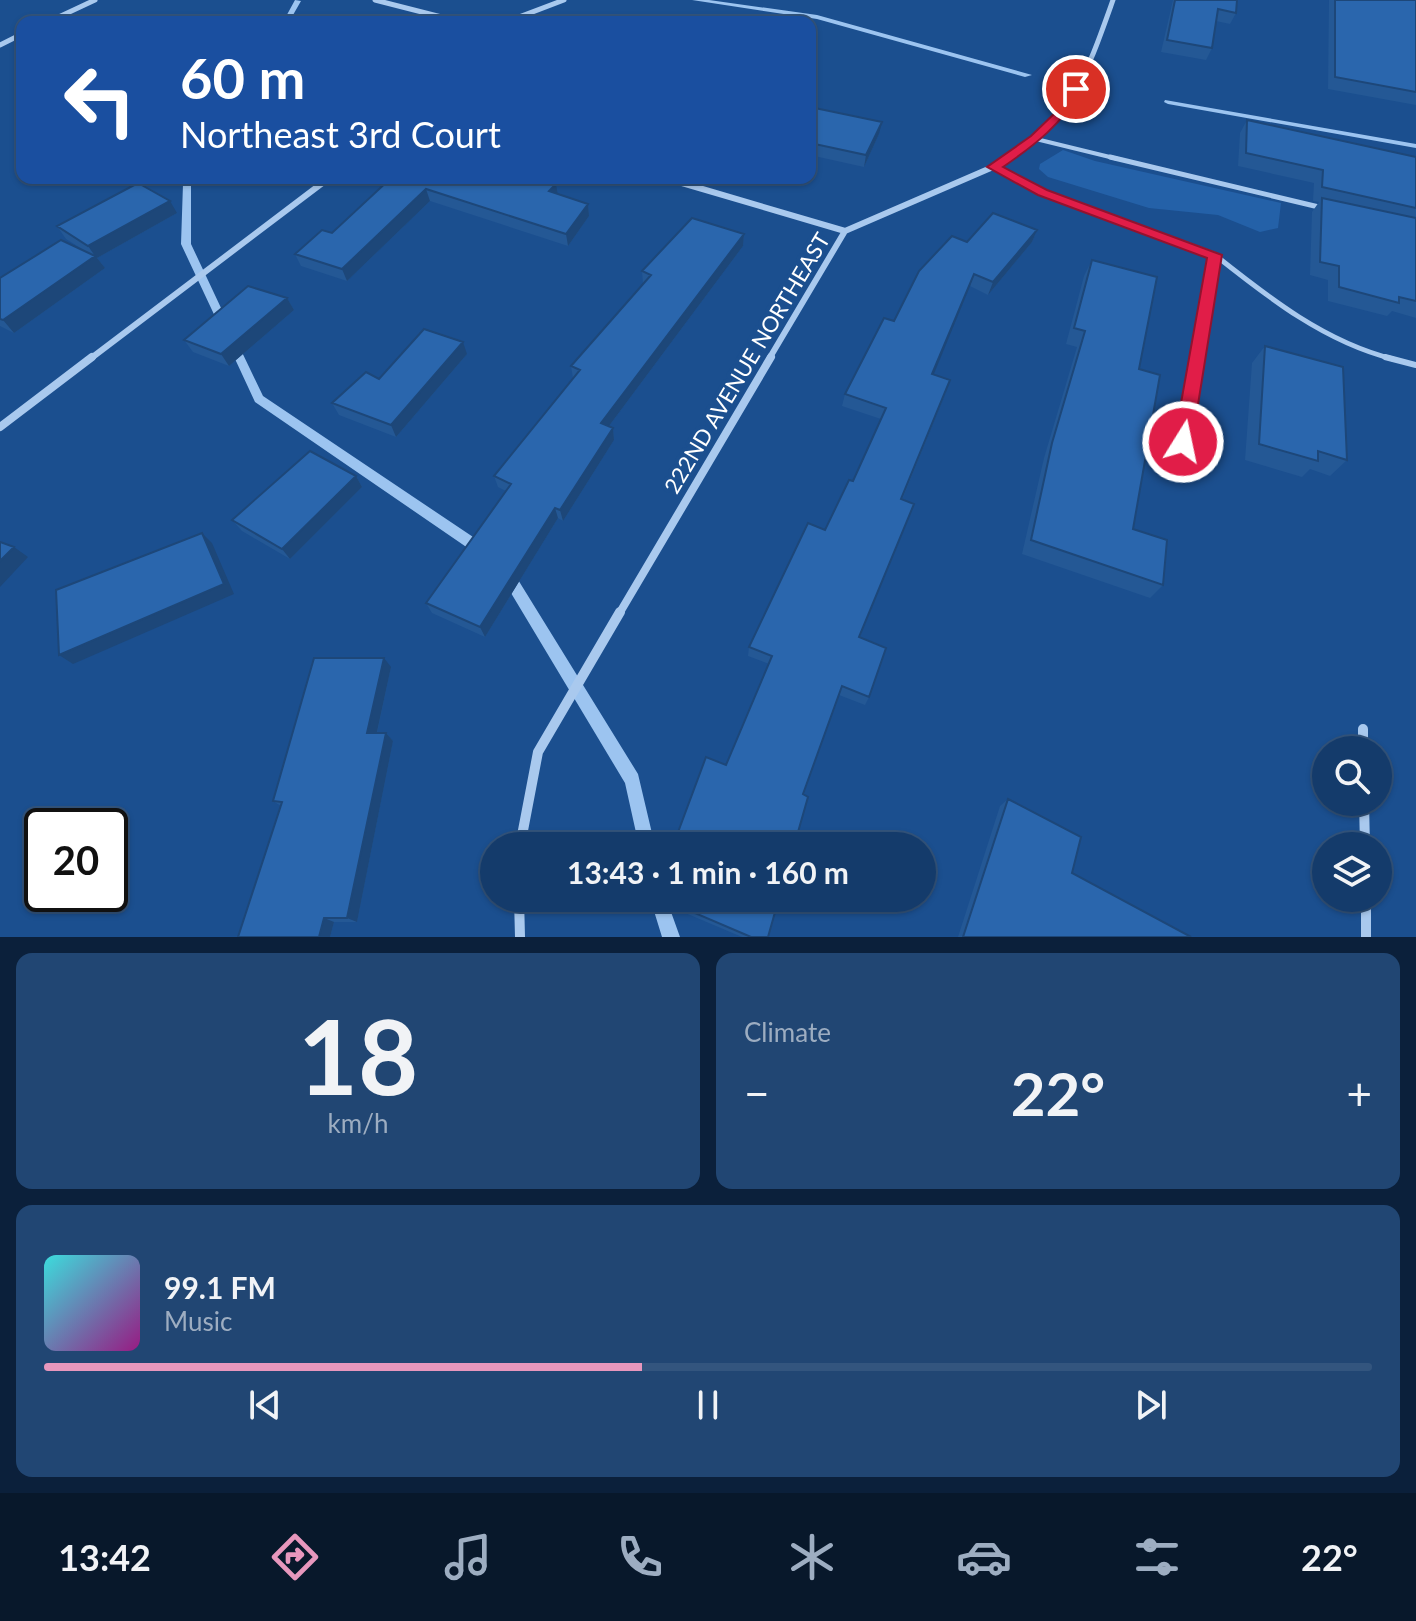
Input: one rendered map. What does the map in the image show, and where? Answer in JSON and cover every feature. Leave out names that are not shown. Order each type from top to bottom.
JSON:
[{"type":"street","points":[[61,16],[95,0]]},
{"type":"street","points":[[375,0],[438,16]]},
{"type":"street","points":[[522,16],[564,0]]},
{"type":"street","name":"222ND AVENUE NORTHEAST","points":[[522,832],[538,752],[845,231],[993,167],[1036,139],[1063,112],[1089,67],[1113,0]]},
{"type":"street","points":[[993,167],[1043,192],[1215,255]]},
{"type":"street","points":[[0,427],[321,184]]},
{"type":"street","points":[[685,184],[845,231]]},
{"type":"street","points":[[1363,729],[1363,736]]},
{"type":"street","points":[[519,912],[520,937]]},
{"type":"street","points":[[1366,912],[1366,937]]},
{"type":"lane","points":[[1036,139],[1328,209]]},
{"type":"lane","points":[[1183,442],[1215,255],[1305,323],[1357,348],[1416,365]]},
{"type":"shaded area","points":[[1063,150],[1095,161],[1281,203],[1278,228],[1260,232],[1218,215],[1149,208],[1048,177],[1039,169],[1040,164]]},
{"type":"building","points":[[1175,0],[1237,0],[1236,13],[1218,9],[1212,48],[1167,40]]},
{"type":"building","points":[[1335,0],[1416,0],[1416,92],[1335,77]]},
{"type":"building","points":[[816,108],[882,122],[866,155],[816,144]]},
{"type":"building","points":[[1247,120],[1416,157],[1416,208],[1322,187],[1323,170],[1246,153]]},
{"type":"building","points":[[136,184],[170,201],[88,246],[57,226]]},
{"type":"building","points":[[385,184],[556,184],[549,191],[588,204],[566,234],[426,189],[342,269],[295,254],[322,230],[332,233]]},
{"type":"building","points":[[1322,198],[1416,218],[1416,301],[1399,297],[1399,303],[1339,287],[1339,266],[1320,262]]},
{"type":"building","points":[[993,213],[1037,230],[993,282],[974,274],[932,374],[950,380],[901,499],[914,504],[859,637],[886,648],[869,697],[842,686],[803,794],[808,797],[798,832],[678,832],[706,757],[726,765],[772,656],[749,647],[808,523],[825,530],[849,480],[853,481],[886,408],[845,394],[884,318],[894,321],[919,271],[952,236],[967,242]]},
{"type":"building","points":[[692,218],[744,234],[601,423],[613,428],[560,510],[555,508],[480,627],[426,603],[511,484],[494,476],[580,370],[571,366],[651,275],[642,271]]},
{"type":"building","points":[[61,240],[95,256],[3,320],[0,319],[0,278]]},
{"type":"building","points":[[1092,260],[1157,277],[1139,369],[1160,375],[1133,529],[1167,540],[1163,585],[1031,540],[1052,443],[1085,331],[1074,328]]},
{"type":"building","points":[[248,286],[287,298],[221,354],[184,340]]},
{"type":"building","points":[[424,329],[463,342],[391,425],[332,403],[366,372],[379,379]]},
{"type":"building","points":[[1265,346],[1343,367],[1347,460],[1318,451],[1318,461],[1259,444]]},
{"type":"building","points":[[310,451],[356,476],[282,549],[232,520]]},
{"type":"building","points":[[202,533],[224,584],[59,655],[56,590]]},
{"type":"building","points":[[0,542],[14,547],[0,561]]},
{"type":"building","points":[[314,658],[384,658],[367,733],[386,733],[347,918],[324,918],[319,937],[238,937],[282,802],[273,801]]},
{"type":"building","points":[[1008,799],[1081,837],[1072,873],[1191,937],[963,937]]},
{"type":"building","points":[[692,912],[775,912],[768,937],[751,937]]},
{"type":"waterway","points":[[695,0],[810,16]]},
{"type":"waterway","points":[[289,16],[298,1]]},
{"type":"waterway","points":[[816,17],[1028,75]]},
{"type":"waterway","points":[[1168,102],[1416,146]]},
{"type":"waterway","points":[[187,184],[186,244],[224,325]]},
{"type":"waterway","points":[[234,346],[259,399],[483,551]]},
{"type":"waterway","points":[[507,574],[632,780],[644,832]]},
{"type":"waterway","points":[[663,912],[671,937]]},
{"type":"route","points":[[1076,89],[1063,112],[1036,139],[993,167],[1043,192],[1215,255],[1183,442]]}]
